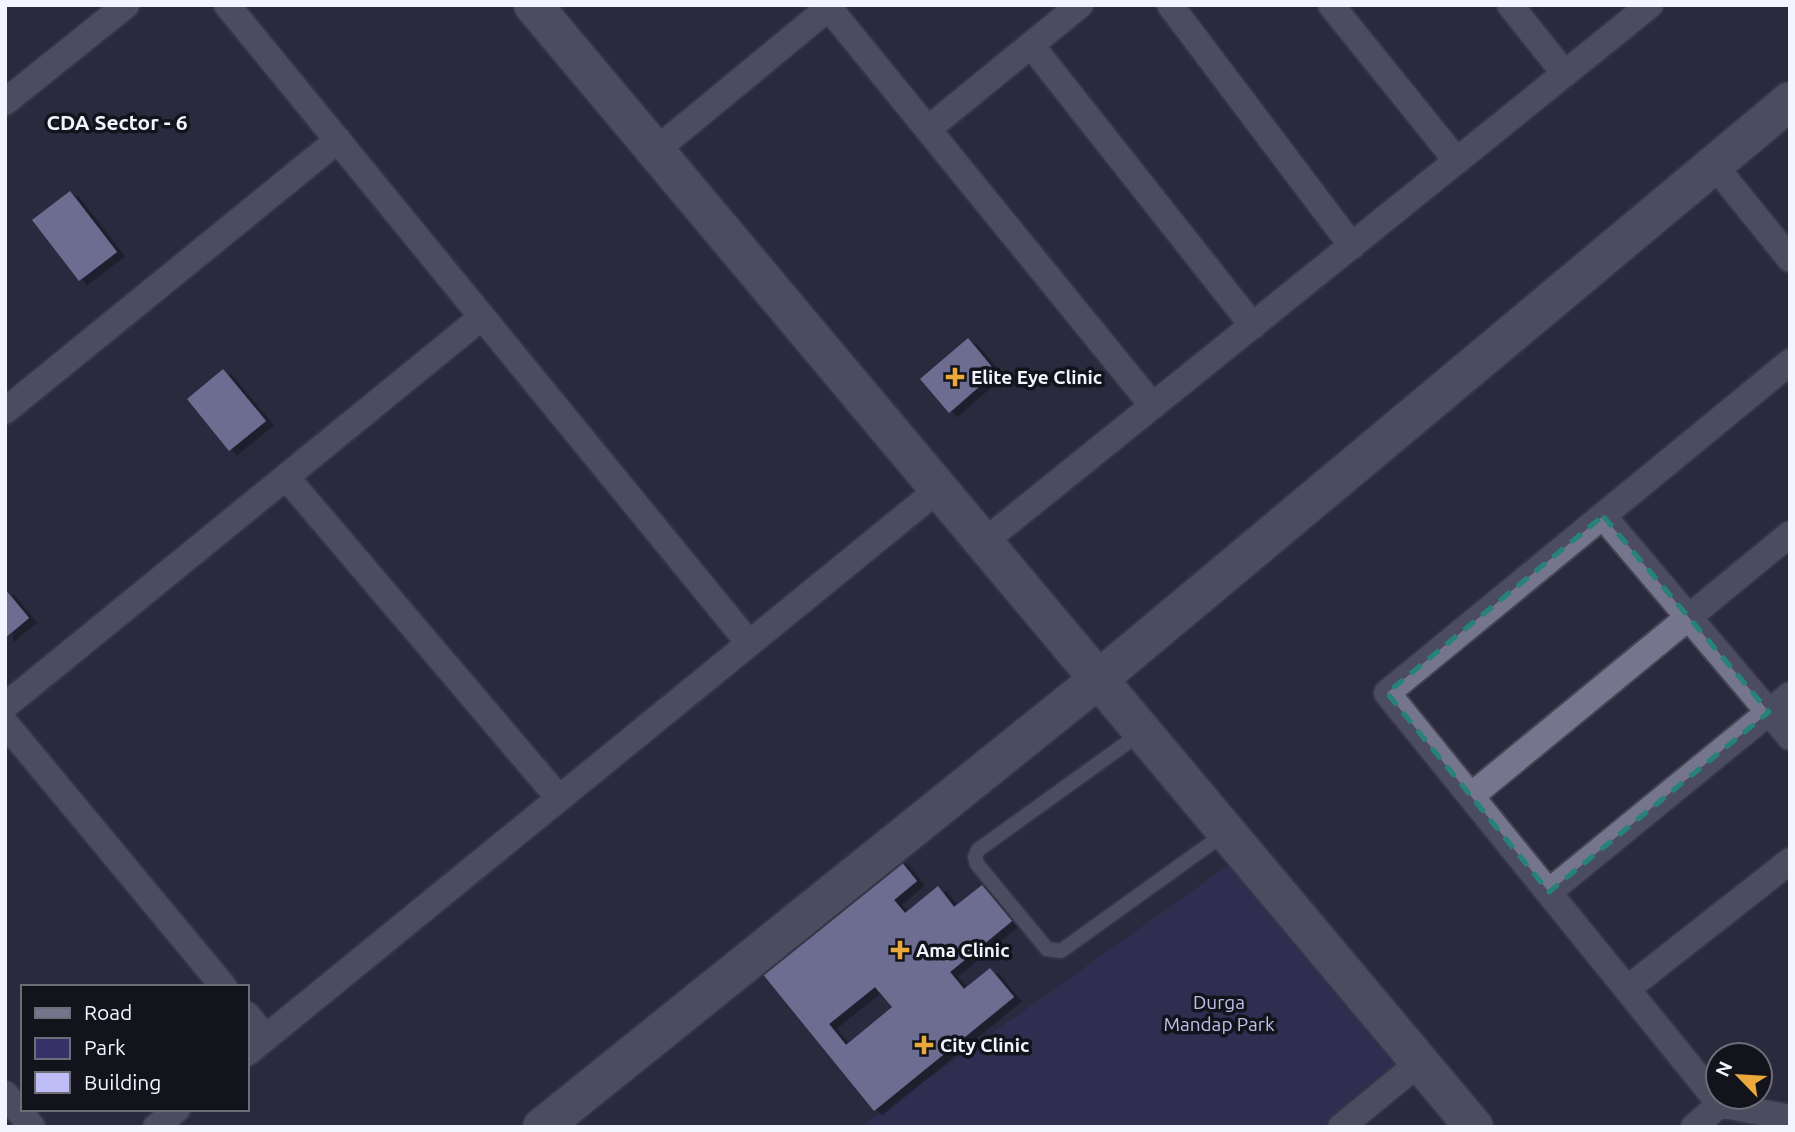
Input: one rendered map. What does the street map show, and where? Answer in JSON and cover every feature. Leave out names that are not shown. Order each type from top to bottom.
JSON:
[{"type":"street","points":[[5,102],[126,5]]},
{"type":"street","points":[[227,5],[749,643]]},
{"type":"street","points":[[533,5],[1144,730],[1474,1127]]},
{"type":"street","points":[[928,129],[1080,5]]},
{"type":"street","points":[[1170,5],[1352,246]]},
{"type":"street","points":[[1331,5],[1457,161]]},
{"type":"street","points":[[1510,5],[1565,74]]},
{"type":"street","points":[[985,541],[1650,5]]},
{"type":"street","points":[[655,151],[830,7],[1153,406]]},
{"type":"street","points":[[1031,45],[1253,326]]},
{"type":"street","points":[[542,1127],[1100,678],[1790,101]]},
{"type":"street","points":[[5,411],[338,140]]},
{"type":"street","points":[[1714,164],[1790,259]]},
{"type":"street","points":[[5,706],[482,317]]},
{"type":"street","points":[[1704,1084],[1387,693],[1790,362]]},
{"type":"street","points":[[286,477],[559,798]]},
{"type":"street","points":[[248,1018],[256,1045],[940,488]]},
{"type":"street","points":[[1603,516],[1790,737]]},
{"type":"street","points":[[1471,796],[1790,534]]},
{"type":"street","points":[[1549,892],[1790,695]]},
{"type":"street","points":[[5,723],[222,985]]},
{"type":"street","points":[[1628,989],[1790,862]]},
{"type":"street","points":[[1340,1127],[1420,1062]]},
{"type":"street","points":[[5,1094],[32,1127]]},
{"type":"street","points":[[156,1127],[175,1111]]},
{"type":"street","points":[[1694,1127],[1712,1111]]},
{"type":"street","points":[[1755,1111],[1790,1118]]},
{"type":"lane","points":[[1144,730],[978,850],[976,864],[1029,928],[1047,949],[1053,952],[1061,951],[1228,831]]},
{"type":"highlighted area","points":[[1603,516],[1769,712],[1549,892],[1387,693]]},
{"type":"green space","name":"Durga Mandap Park","points":[[1240,857],[1412,1061],[1331,1127],[860,1127]]},
{"type":"building","points":[[70,191],[117,252],[79,281],[32,220]]},
{"type":"building","points":[[968,338],[996,372],[949,413],[920,379]]},
{"type":"building","points":[[223,369],[266,421],[229,451],[187,399]]},
{"type":"building","points":[[5,589],[29,618],[5,638]]},
{"type":"building","points":[[899,859],[917,881],[894,900],[905,913],[938,886],[954,907],[982,885],[1012,921],[950,972],[964,989],[990,968],[1014,997],[874,1111],[761,972]],"holes":[[[875,987],[892,1007],[846,1045],[829,1024]]]},
{"type":"place","name":"Elite Eye Clinic","points":[[955,377]]},
{"type":"place","name":"Ama Clinic","points":[[900,950]]},
{"type":"place","name":"City Clinic","points":[[924,1045]]},
{"type":"district","name":"CDA Sector - 6","points":[[117,122]]}]
